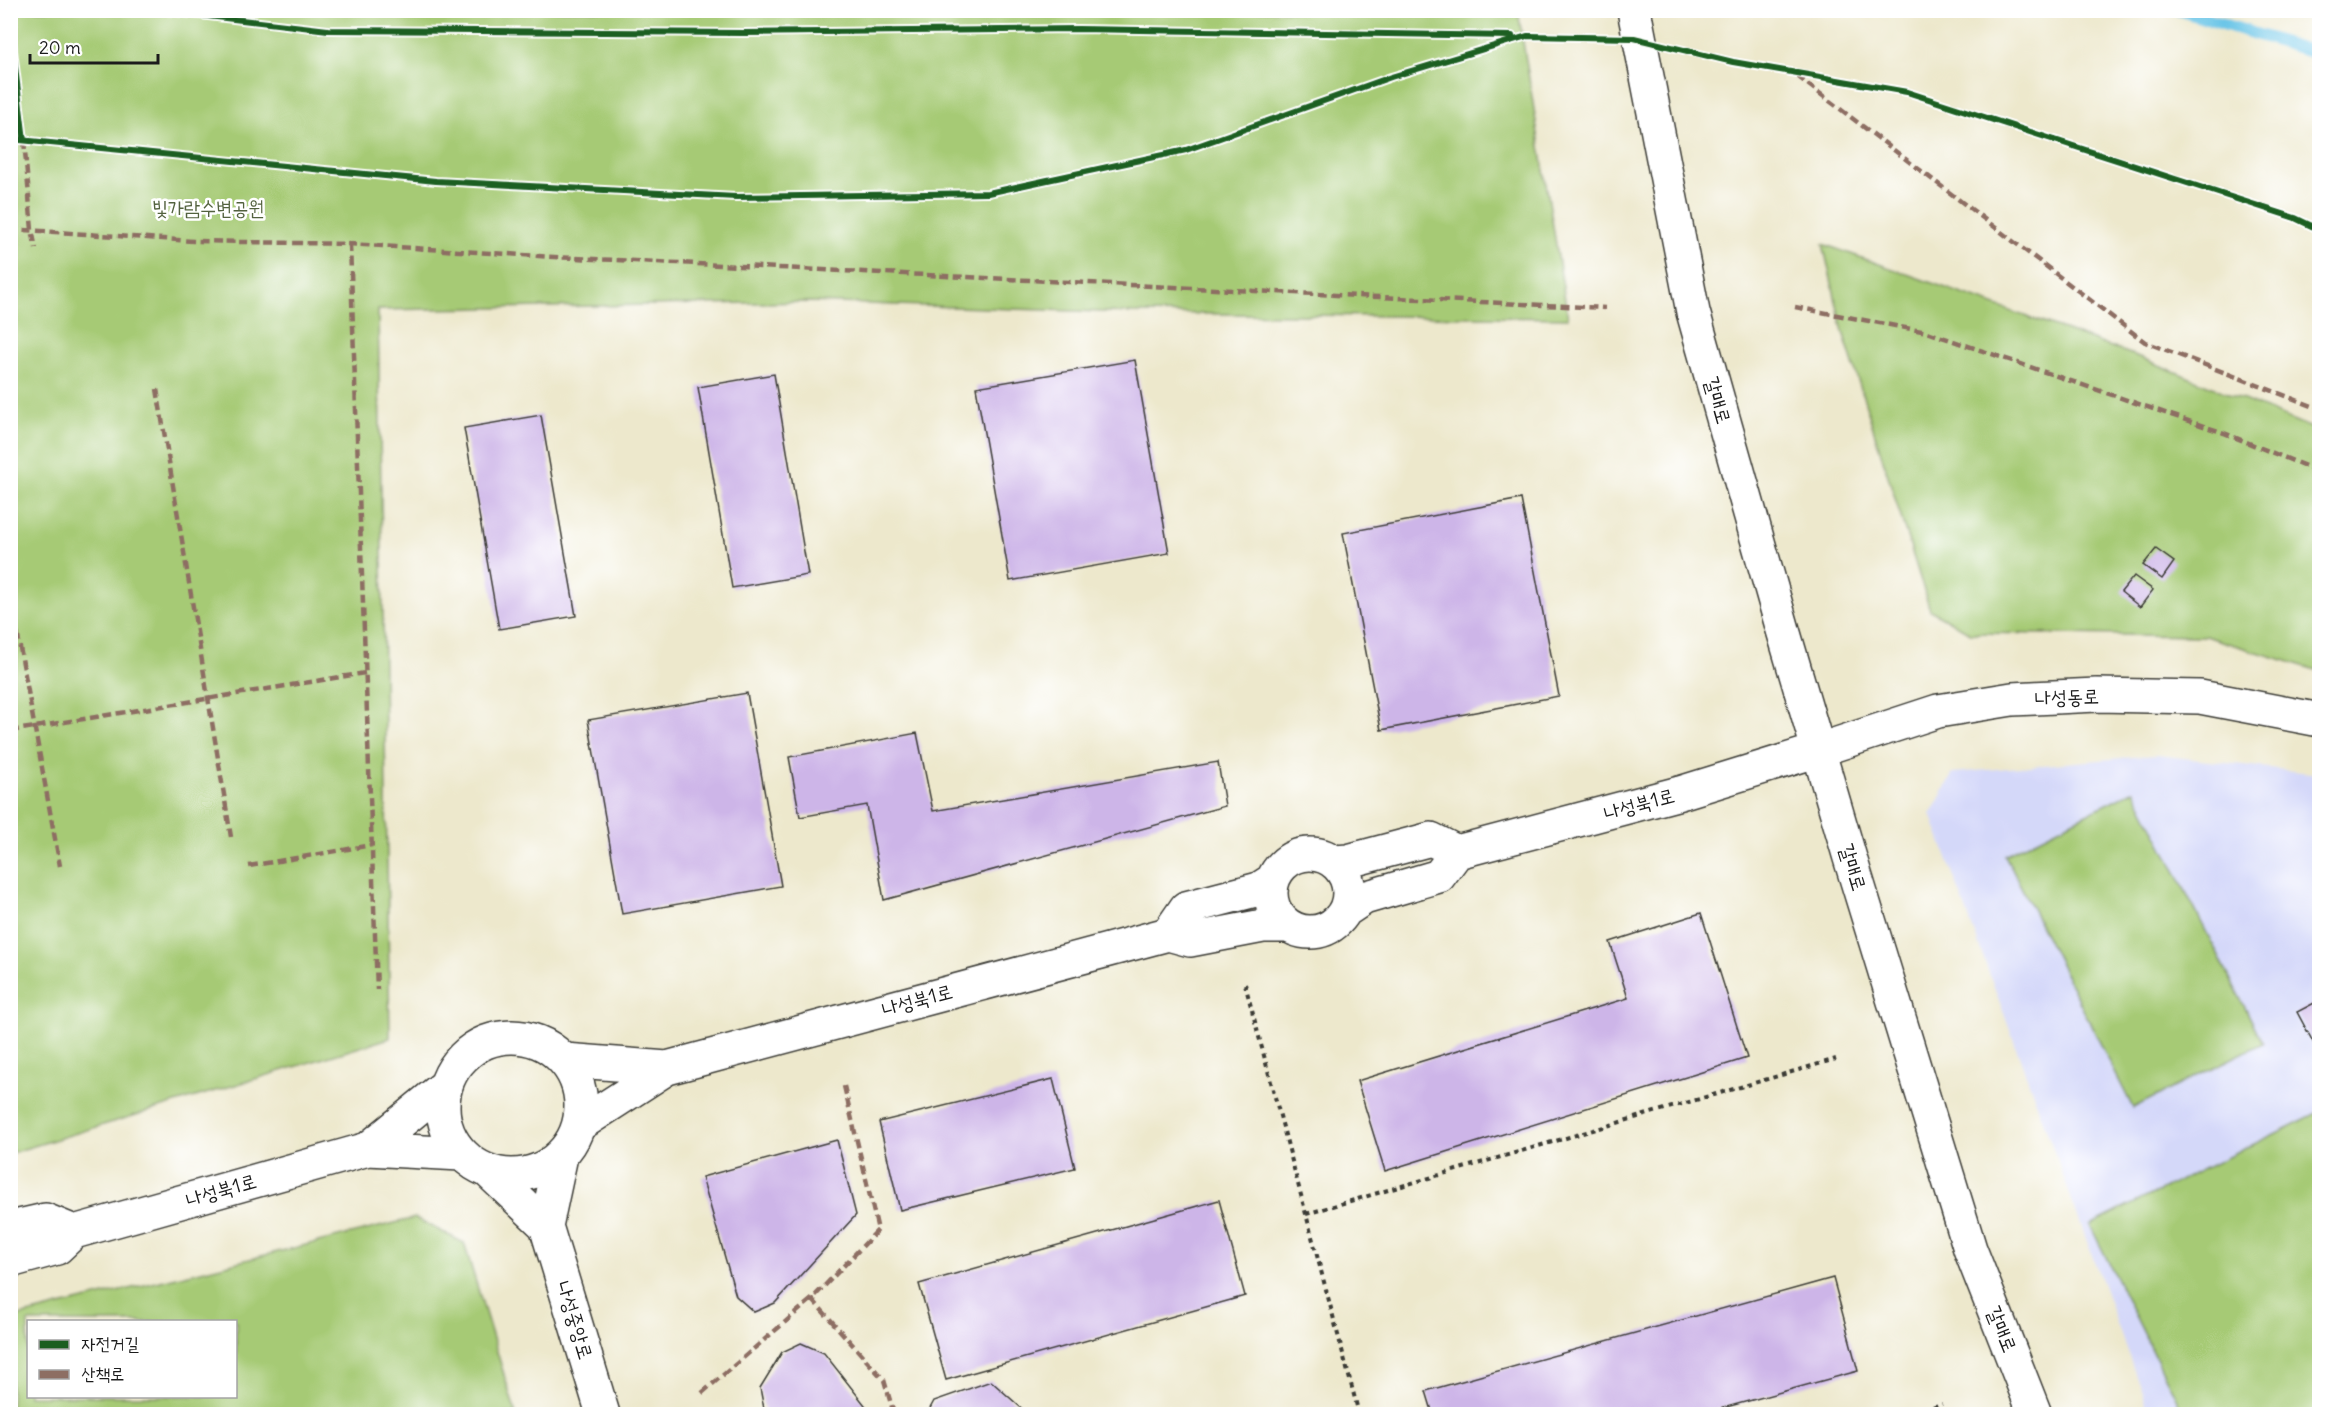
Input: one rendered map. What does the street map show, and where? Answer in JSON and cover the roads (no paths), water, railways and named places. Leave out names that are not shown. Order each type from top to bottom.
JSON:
[{"type":"street","name":"갈매로","points":[[1634,10],[1693,312],[1780,619],[1850,858],[1970,1249],[2035,1414]]},
{"type":"street","name":"나성동로","points":[[1819,750],[1938,711],[2012,699],[2097,695],[2200,697],[2319,720]]},
{"type":"street","name":"나성북1로","points":[[1457,852],[1680,793],[1819,750]]},
{"type":"street","points":[[1335,862],[1348,861],[1431,839],[1457,852],[1439,876],[1364,898],[1346,910]]},
{"type":"street","points":[[1299,855],[1324,856],[1335,862],[1344,872],[1350,897],[1346,910],[1338,921],[1328,929],[1314,933],[1300,932],[1287,926],[1278,918],[1272,906],[1270,892],[1278,869],[1299,855]]},
{"type":"street","points":[[1168,934],[1186,908],[1259,889],[1273,880]]},
{"type":"street","name":"나성북1로","points":[[667,1068],[1168,934],[1190,940],[1263,926],[1287,926]]},
{"type":"street","points":[[508,1037],[530,1038],[549,1047],[565,1060],[575,1075],[582,1108],[579,1125],[572,1142],[561,1156],[545,1168],[527,1174],[508,1176],[489,1172],[474,1165],[461,1154],[450,1138],[444,1122],[442,1103],[445,1086],[454,1067],[469,1052],[487,1041],[508,1037]]},
{"type":"street","points":[[565,1060],[667,1068]]},
{"type":"street","points":[[579,1125],[667,1068]]},
{"type":"street","points":[[368,1149],[445,1086]]},
{"type":"street","name":"나성북1로","points":[[10,1261],[57,1248],[74,1232],[368,1149]]},
{"type":"street","points":[[368,1149],[461,1154]]},
{"type":"street","points":[[546,1226],[561,1156]]},
{"type":"street","points":[[489,1172],[546,1226]]},
{"type":"street","points":[[10,1228],[45,1220],[74,1232]]},
{"type":"street","name":"나성중앙로","points":[[546,1226],[603,1414]]},
{"type":"waterway","points":[[2178,10],[2320,54]]},
{"type":"park label","name":"빛가람수변공원","points":[[208,208]]}]
